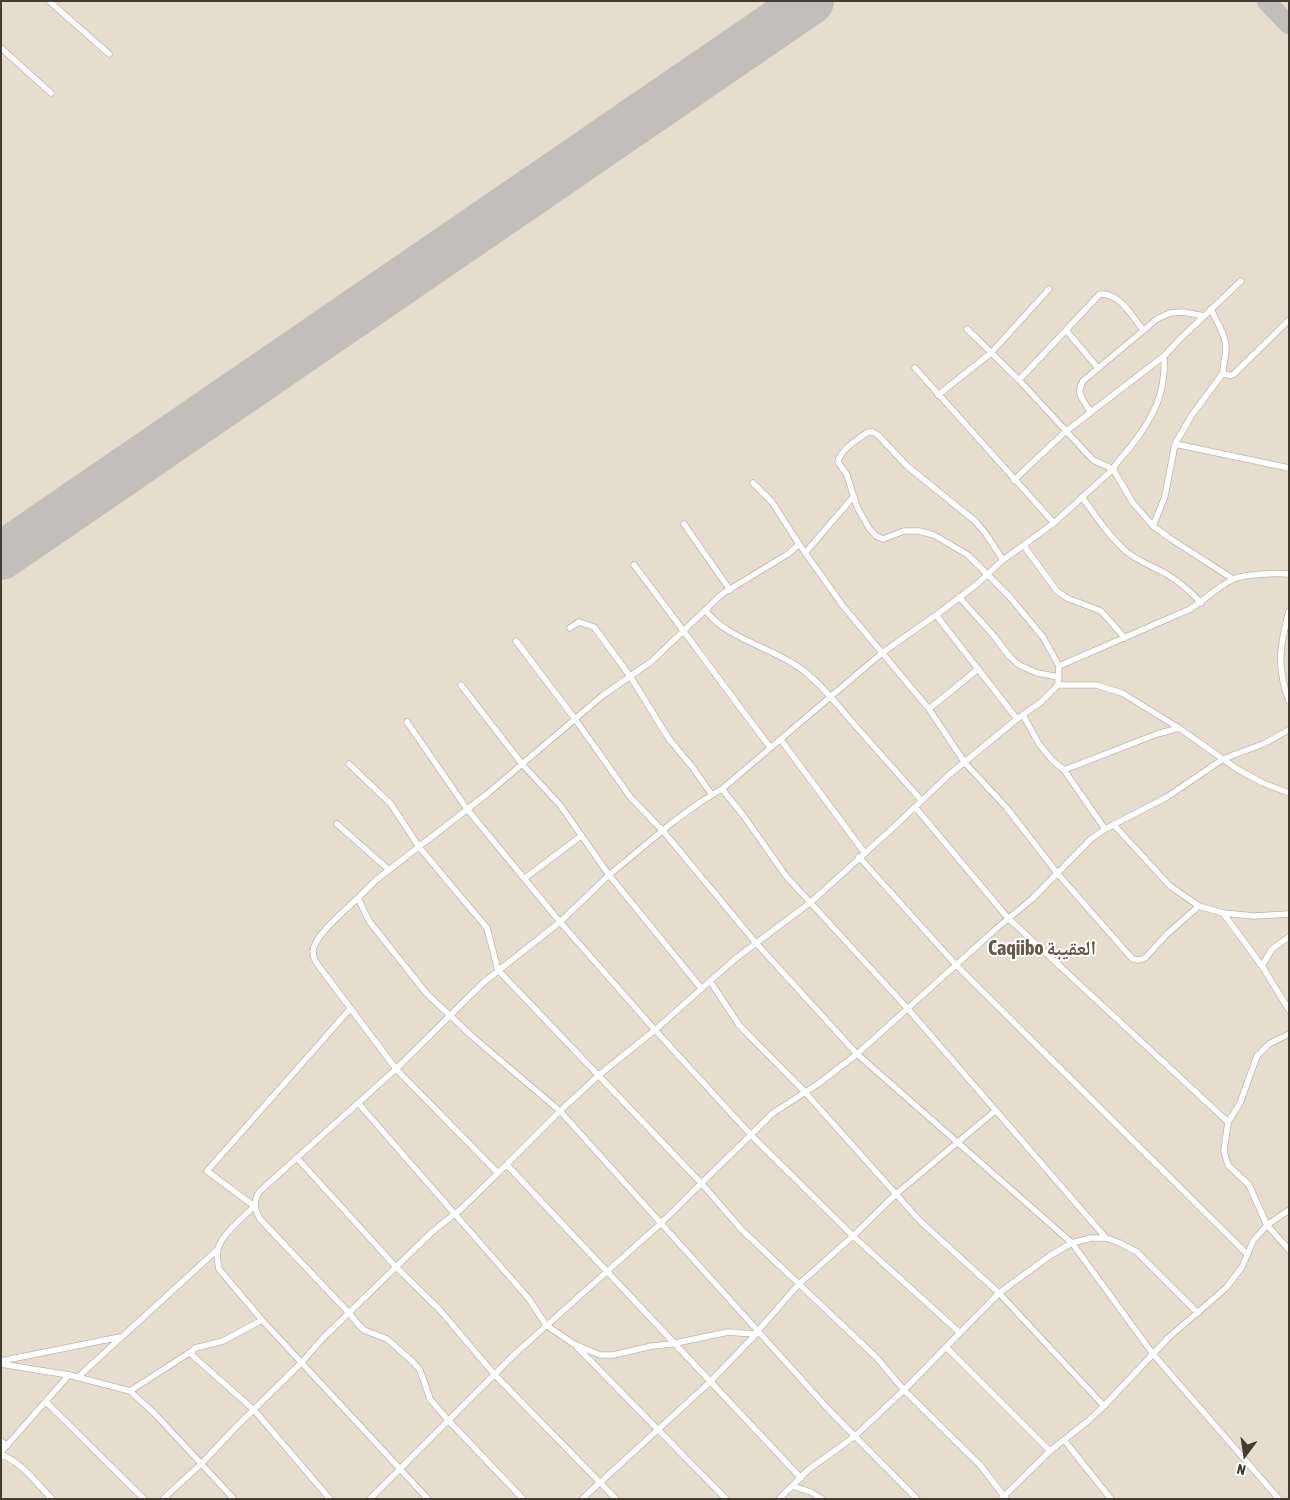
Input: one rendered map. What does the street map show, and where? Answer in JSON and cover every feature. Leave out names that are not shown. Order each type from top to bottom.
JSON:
[{"type":"street","points":[[49,1],[109,54]]},
{"type":"street","points":[[1,48],[51,93]]},
{"type":"street","points":[[1014,480],[1065,432],[1164,356],[1241,281]]},
{"type":"street","points":[[938,395],[991,353],[1049,289]]},
{"type":"street","points":[[1019,380],[1100,294],[1108,294],[1117,298],[1143,330]]},
{"type":"street","points":[[1153,526],[1165,496],[1175,444],[1192,415],[1224,373],[1226,341],[1211,309]]},
{"type":"street","points":[[1091,412],[1079,394],[1079,386],[1098,368],[1157,319],[1170,313],[1183,312],[1204,316]]},
{"type":"street","points":[[1224,373],[1230,376],[1234,374],[1289,320]]},
{"type":"street","points":[[966,329],[1019,380],[1065,432],[1093,460],[1113,469],[1133,503],[1153,526],[1233,579]]},
{"type":"street","points":[[1066,330],[1098,368]]},
{"type":"street","points":[[428,1499],[262,1320],[219,1270],[218,1249],[222,1239],[254,1206],[260,1191],[396,1068],[498,970],[560,922],[609,875],[663,831],[722,789],[882,653],[936,615],[1003,560],[1054,523],[1113,469],[1118,460],[1144,430],[1156,407],[1164,386],[1164,356]]},
{"type":"street","points":[[915,368],[1054,523]]},
{"type":"street","points":[[163,1499],[202,1463],[349,1313],[432,1232],[507,1165],[560,1110],[599,1075],[655,1030],[701,988],[756,943],[811,902],[950,774],[1017,719],[1041,702],[1058,685],[1059,666],[1038,630],[1009,596],[968,555],[934,535],[919,531],[904,531],[883,539],[876,536],[869,528],[854,496],[847,475],[838,462],[839,457],[868,432],[878,435],[907,466],[976,521],[1003,560]]},
{"type":"street","points":[[1175,444],[1289,468]]},
{"type":"street","points":[[753,483],[772,502],[805,554],[852,618],[929,709],[965,763],[1006,807],[1058,874],[1133,959],[1145,958],[1167,934],[1199,906]]},
{"type":"street","points":[[805,554],[854,496]]},
{"type":"street","points":[[1082,498],[1113,538],[1127,552],[1138,560],[1168,574],[1191,592],[1201,603]]},
{"type":"street","points":[[684,524],[730,590]]},
{"type":"street","points":[[498,1173],[396,1068],[318,966],[313,952],[314,946],[326,930],[389,870],[467,810],[602,696],[652,660],[705,610],[730,590],[788,554],[799,544]]},
{"type":"street","points":[[1024,546],[1057,591],[1067,598],[1101,611],[1126,638]]},
{"type":"street","points":[[634,565],[770,747]]},
{"type":"street","points":[[1059,666],[1126,638],[1201,603],[1233,579],[1248,576],[1289,574]]},
{"type":"street","points":[[959,597],[1009,656],[1020,665],[1037,673],[1059,677]]},
{"type":"street","points":[[705,610],[728,630],[788,659],[806,672],[830,696],[922,801]]},
{"type":"street","points":[[1289,611],[1280,655],[1280,672],[1289,701]]},
{"type":"street","points":[[936,615],[1017,719]]},
{"type":"street","points":[[570,628],[579,622],[594,627],[630,676],[669,739],[712,795]]},
{"type":"street","points":[[516,641],[576,719],[631,798],[663,831],[756,943],[857,1054],[1072,1243],[1153,1354],[1279,1499]]},
{"type":"street","points":[[929,709],[978,669]]},
{"type":"street","points":[[461,685],[522,764],[560,805],[609,875],[701,988]]},
{"type":"street","points":[[1058,685],[1096,685],[1129,696],[1237,769],[1263,783],[1289,793]]},
{"type":"street","points":[[1023,715],[1039,744],[1053,761],[1064,770],[1105,829]]},
{"type":"street","points":[[407,722],[467,810],[560,922],[655,1030],[751,1135],[852,1236],[959,1332]]},
{"type":"street","points":[[1064,770],[1157,734],[1179,728]]},
{"type":"street","points":[[370,1499],[494,1374],[661,1223],[773,1113],[804,1091],[818,1084],[857,1054],[1008,918],[1032,899],[1091,839],[1105,829],[1167,797],[1223,759],[1263,744],[1289,730]]},
{"type":"street","points":[[781,740],[862,855],[956,965],[1247,1254]]},
{"type":"street","points":[[349,764],[391,804],[419,847],[487,928],[498,970],[702,1184],[742,1230],[877,1358],[904,1390],[981,1466],[1003,1498],[1050,1451],[1104,1406],[1168,1338],[1236,1278],[1253,1242],[1267,1225],[1289,1210]]},
{"type":"street","points":[[722,789],[743,814],[786,876],[908,1010],[1106,1238]]},
{"type":"street","points":[[915,807],[1008,918],[1228,1122]]},
{"type":"street","points":[[337,824],[389,870]]},
{"type":"street","points":[[1114,825],[1170,886],[1199,906],[1223,913],[1254,916],[1289,914]]},
{"type":"street","points":[[525,878],[581,836]]},
{"type":"street","points":[[358,898],[364,912],[384,940],[427,994],[560,1110],[829,1410],[917,1499]]},
{"type":"street","points":[[1223,913],[1262,966],[1289,1010]]},
{"type":"street","points":[[1262,966],[1272,949],[1289,937]]},
{"type":"street","points":[[710,981],[739,1024],[804,1091],[920,1220],[999,1293],[1104,1406]]},
{"type":"street","points":[[350,1008],[207,1171],[254,1206],[260,1219],[349,1313],[356,1324],[364,1330],[387,1339],[413,1362],[420,1370],[430,1399],[523,1499]]},
{"type":"street","points":[[1289,1034],[1269,1044],[1257,1056],[1240,1103],[1228,1122],[1225,1158],[1234,1172],[1249,1185],[1267,1225],[1289,1250]]},
{"type":"street","points":[[358,1103],[529,1299],[546,1326],[574,1344],[600,1355],[674,1344],[728,1332],[751,1335],[758,1331]]},
{"type":"street","points":[[582,1499],[710,1382],[799,1284],[896,1194],[995,1111]]},
{"type":"street","points":[[298,1158],[396,1267],[439,1309],[494,1374],[616,1499]]},
{"type":"street","points":[[507,1165],[801,1478]]},
{"type":"street","points":[[779,1499],[808,1470],[855,1436],[904,1390],[999,1293],[1051,1255],[1072,1243],[1091,1238],[1106,1238],[1137,1252],[1198,1313]]},
{"type":"street","points":[[78,1377],[218,1249]]},
{"type":"street","points":[[130,1390],[195,1348],[223,1341],[262,1320]]},
{"type":"street","points":[[1,1362],[122,1337]]},
{"type":"street","points":[[574,1344],[726,1499]]},
{"type":"street","points":[[946,1346],[1050,1451]]},
{"type":"street","points":[[192,1351],[192,1356],[254,1410],[330,1499]]},
{"type":"street","points":[[1,1362],[69,1375],[130,1390],[202,1463],[234,1499]]},
{"type":"street","points":[[52,1499],[22,1468],[1,1454],[69,1375]]},
{"type":"street","points":[[46,1402],[144,1499]]},
{"type":"street","points":[[1064,1440],[1111,1499]]},
{"type":"street","points":[[1,1441],[7,1446]]},
{"type":"street","points":[[792,1486],[812,1492],[822,1499]]},
{"type":"shaded area","points":[[1,1],[1289,1],[1289,1499],[1,1499]]},
{"type":"taxiway","points":[[1266,1],[1289,25]]},
{"type":"runway","points":[[1,556],[810,1]]},
{"type":"district","name":"Caqiibo العقيبة","points":[[1042,949]]}]
